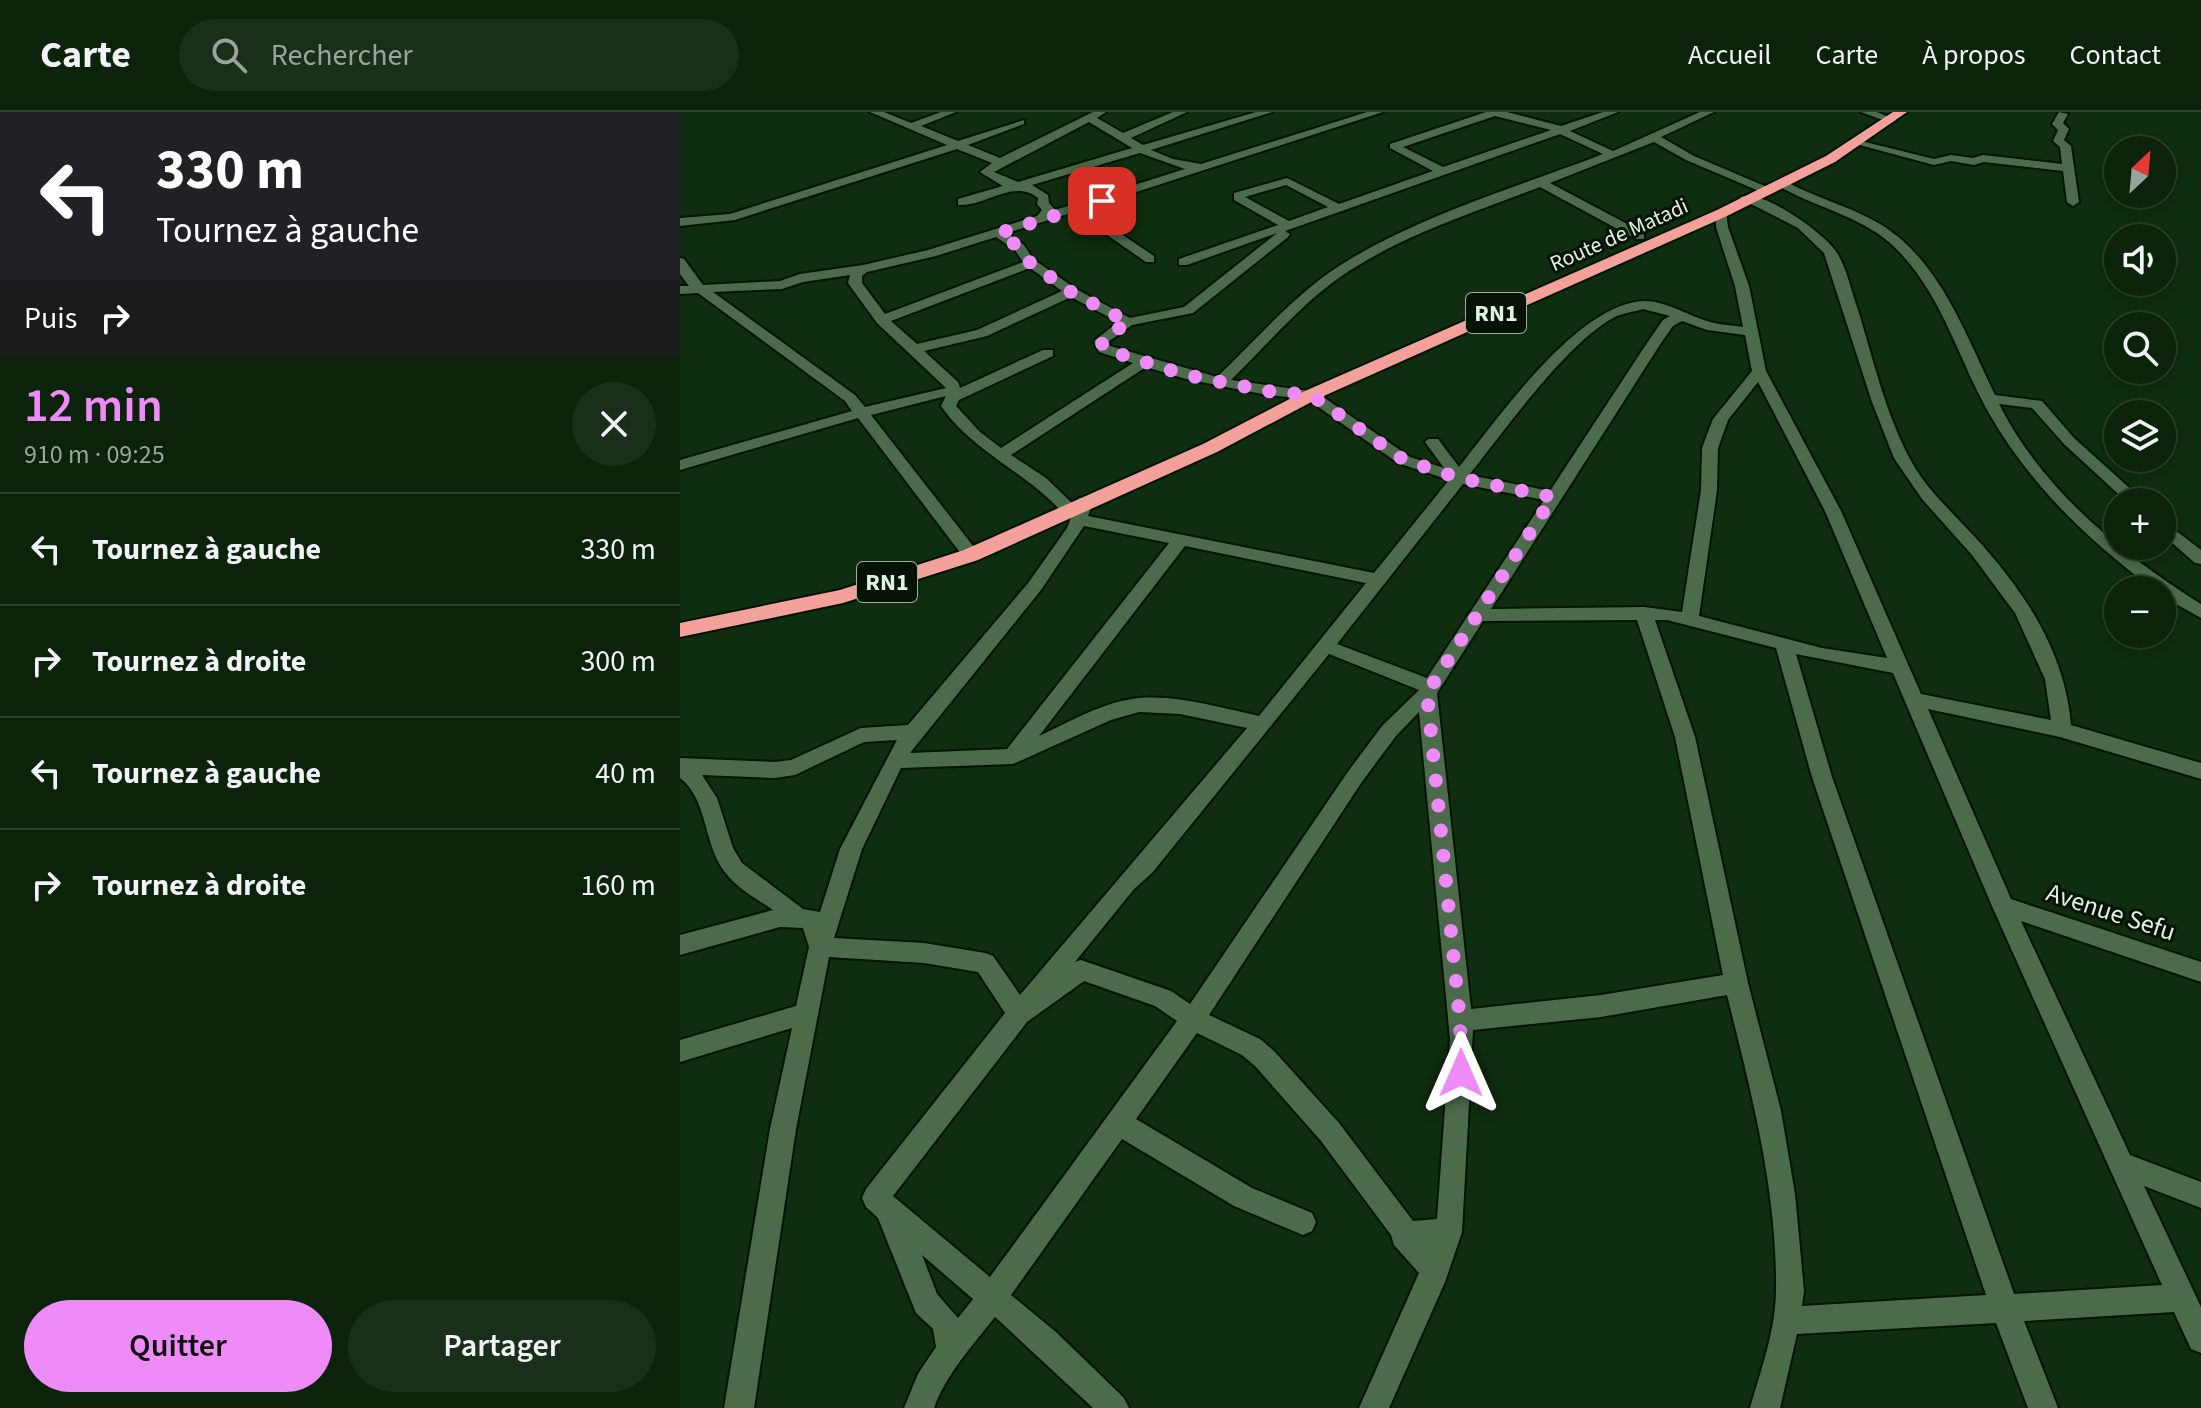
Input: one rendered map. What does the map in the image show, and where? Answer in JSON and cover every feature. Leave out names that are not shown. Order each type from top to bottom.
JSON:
[{"type":"highway","name":"Route de Matadi","points":[[1078,511],[1210,448],[1311,395],[1722,213],[1745,198],[1781,183],[1857,143],[1896,116]]},
{"type":"highway","name":"RN1","points":[[680,630],[843,596],[971,555],[1078,511]]},
{"type":"street","points":[[875,112],[1000,162]]},
{"type":"street","points":[[912,126],[951,112]]},
{"type":"street","points":[[1124,137],[1182,112]]},
{"type":"street","points":[[680,290],[782,285],[800,278],[863,269],[999,233],[1378,112]]},
{"type":"street","points":[[1441,171],[1394,146],[1494,112],[1526,117],[1611,154]]},
{"type":"street","points":[[1572,112],[1590,121]]},
{"type":"street","points":[[1183,262],[1613,112]]},
{"type":"street","points":[[1681,112],[1693,118]]},
{"type":"street","points":[[1221,381],[1322,285],[1343,269],[1404,235],[1655,138],[1658,133],[1709,112]]},
{"type":"street","points":[[1866,112],[1896,116]]},
{"type":"street","points":[[2061,113],[2057,125],[2064,129],[2058,141],[2065,146],[2073,202]]},
{"type":"street","points":[[1040,220],[1049,210],[1043,204],[1044,197],[1028,187],[1014,186],[986,174],[1000,162],[1096,115],[1144,149],[1174,164],[1201,168]]},
{"type":"street","points":[[962,202],[1144,149],[1276,117],[1290,139]]},
{"type":"street","points":[[680,222],[731,217],[958,145],[1020,122]]},
{"type":"street","points":[[1655,138],[1690,158],[1763,189]]},
{"type":"street","points":[[1857,143],[1934,162],[1951,158],[1974,162],[1983,158],[2068,168]]},
{"type":"street","points":[[1293,225],[1238,198],[1238,195],[1287,181],[1338,208]]},
{"type":"street","points":[[1540,182],[1640,236]]},
{"type":"street","points":[[1781,183],[1795,192],[1860,216],[1889,235],[1909,255],[1956,324],[1989,399],[2017,446],[2090,526],[2201,612]]},
{"type":"street","points":[[1745,198],[1800,222],[1831,253],[1900,455],[1918,488],[1977,550],[2029,621],[2044,649],[2056,684],[2061,728]]},
{"type":"street","points":[[1077,209],[1150,259]]},
{"type":"street","points":[[1722,213],[1722,227],[1742,286],[1759,371],[1833,511],[2003,906],[2201,1339]]},
{"type":"street","points":[[1293,225],[1188,310],[1128,322],[1100,344],[1104,349],[1142,363],[1267,391],[1311,395],[1393,454],[1459,478],[1553,497]]},
{"type":"street","points":[[999,233],[1071,292],[1128,322]]},
{"type":"street","points":[[680,262],[699,288],[850,398],[971,555]]},
{"type":"street","points":[[882,320],[1033,263]]},
{"type":"street","points":[[863,269],[856,275],[855,283],[882,320],[953,385],[954,394],[948,406],[955,418],[1078,511],[1179,542],[1376,579]]},
{"type":"street","points":[[914,349],[982,333],[1071,292]]},
{"type":"street","points":[[1114,1408],[1087,1379],[875,1198],[1019,1014],[1126,883],[1144,867],[1233,755],[1263,724],[1376,579],[1556,359],[1600,319],[1643,305],[1661,308],[1707,326],[1750,332]]},
{"type":"street","points":[[919,1408],[928,1384],[951,1350],[992,1298],[1193,1019],[1354,778],[1389,731],[1429,690],[1661,331],[1680,316]]},
{"type":"street","points":[[680,465],[863,412],[954,394],[1048,353]]},
{"type":"street","points":[[1000,455],[1142,363]]},
{"type":"street","points":[[1690,618],[1709,490],[1710,448],[1721,419],[1759,371]]},
{"type":"street","points":[[1989,399],[2037,404],[2069,441],[2121,488]]},
{"type":"street","points":[[1433,442],[1459,478]]},
{"type":"street","points":[[739,1408],[783,1129],[820,947],[851,849],[894,761],[913,732],[1035,586],[1078,511]]},
{"type":"street","points":[[2176,537],[2201,559]]},
{"type":"street","points":[[1013,756],[1179,542]]},
{"type":"street","points":[[2182,600],[2201,595]]},
{"type":"street","points":[[1476,615],[1644,613],[1690,618],[1822,654],[1899,667]]},
{"type":"street","points":[[1644,613],[1685,737],[1736,983],[1768,1111],[1782,1194],[1790,1291],[1765,1408]]},
{"type":"street","points":[[1784,644],[1822,777],[2004,1306],[2043,1408]]},
{"type":"street","points":[[1325,646],[1429,690]]},
{"type":"street","points":[[1374,1408],[1435,1272],[1449,1232],[1461,1073],[1460,1021],[1429,690]]},
{"type":"street","points":[[1915,700],[2061,728],[2201,771]]},
{"type":"street","points":[[894,761],[1013,756],[1105,714],[1139,705],[1180,707],[1263,724]]},
{"type":"street","points":[[680,767],[775,770],[795,767],[861,735],[913,732]]},
{"type":"street","points":[[680,767],[697,779],[705,790],[727,859],[738,872],[796,917]]},
{"type":"street","name":"Avenue Sefu","points":[[2003,906],[2201,972]]},
{"type":"street","points":[[680,945],[739,928],[796,917],[812,919],[820,947]]},
{"type":"street","points":[[820,947],[924,953],[985,963],[1019,1014]]},
{"type":"street","points":[[1019,1014],[1081,970],[1163,998],[1193,1019],[1251,1047],[1330,1132],[1404,1235],[1435,1272]]},
{"type":"street","points":[[1460,1021],[1601,1006],[1736,983]]},
{"type":"street","points":[[680,1051],[807,1013]]},
{"type":"street","points":[[1118,1123],[1243,1197],[1303,1222]]},
{"type":"street","points":[[2118,1163],[2201,1195]]},
{"type":"street","points":[[888,1212],[918,1277],[926,1303],[946,1322],[951,1350]]},
{"type":"street","points":[[1404,1235],[1449,1232]]},
{"type":"street","points":[[1785,1321],[2182,1298]]},
{"type":"route","points":[[1102,201],[999,233],[1020,248],[1028,261],[1071,292],[1128,322],[1101,341],[1104,349],[1186,375],[1267,391],[1294,391],[1311,395],[1404,460],[1459,478],[1553,497],[1427,693],[1436,807],[1462,1039],[1461,1073]]}]
